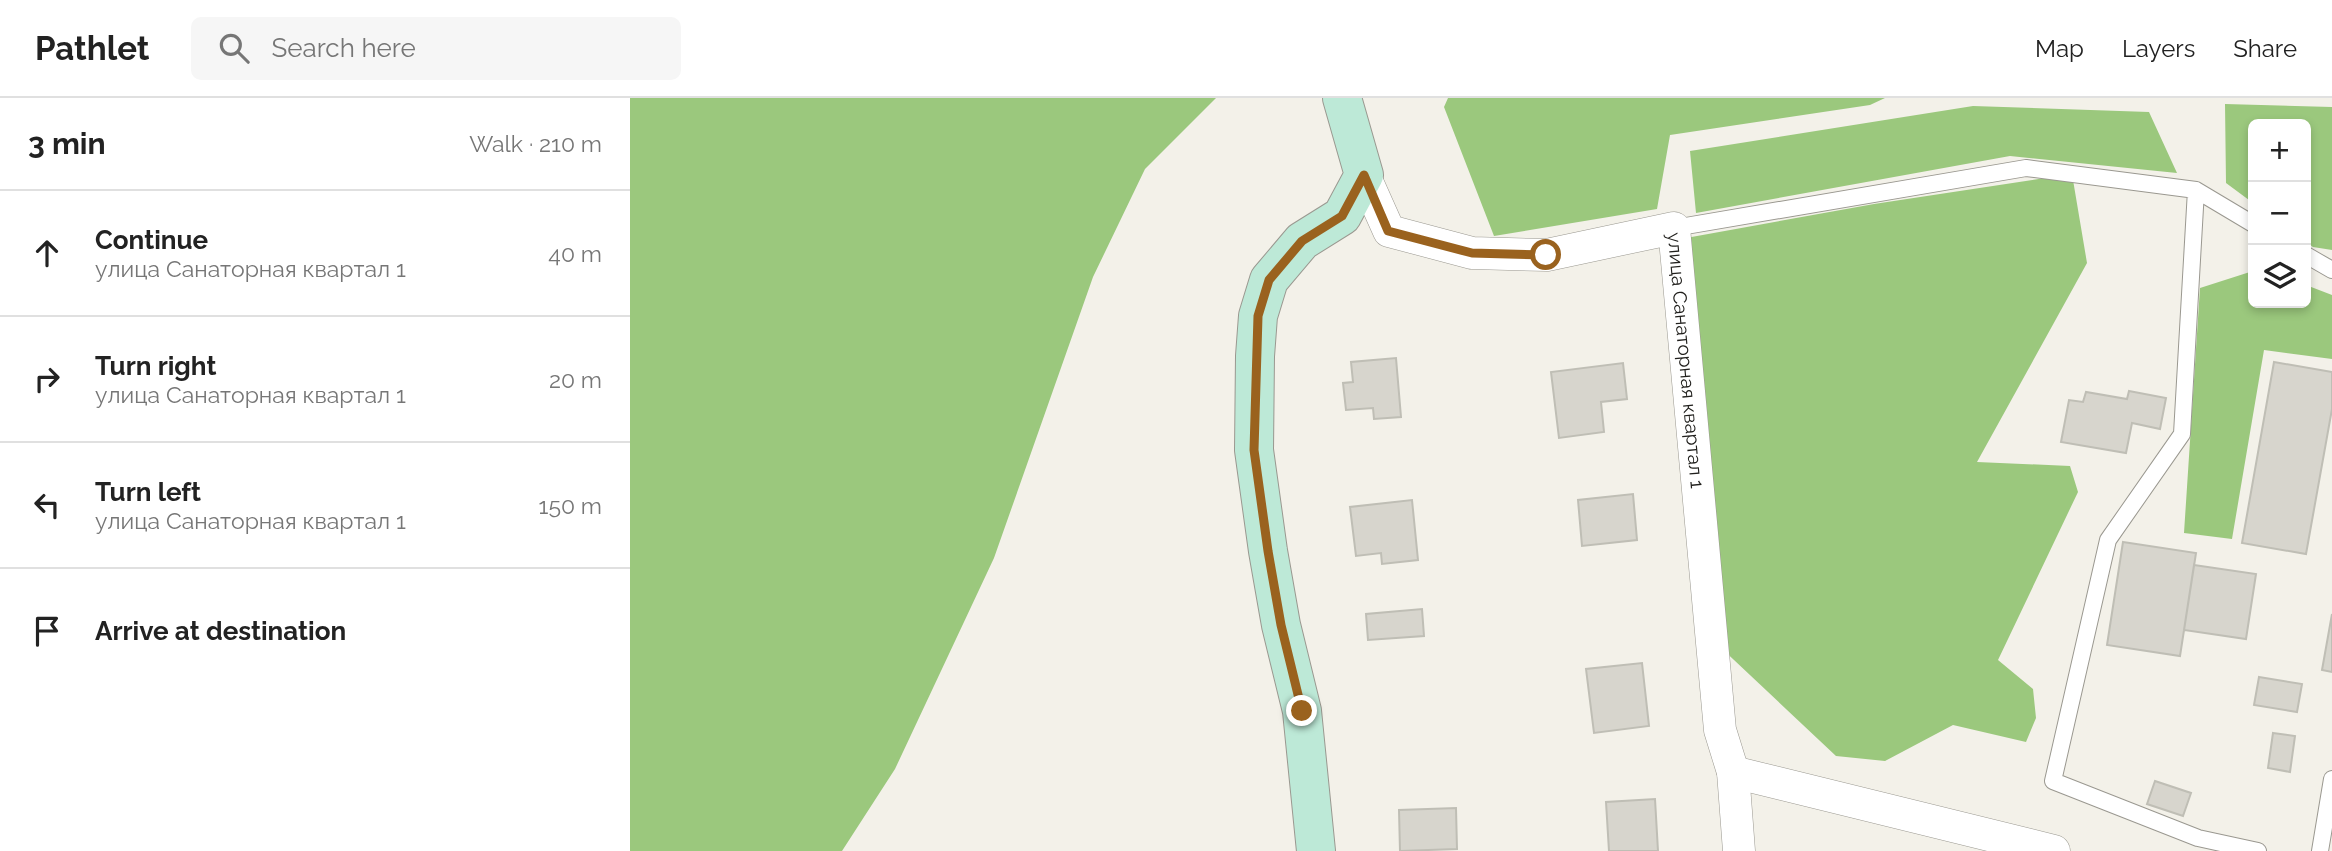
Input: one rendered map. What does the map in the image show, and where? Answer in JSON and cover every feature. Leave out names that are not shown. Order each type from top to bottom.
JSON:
[{"type":"street","points":[[1316,851],[1302,711],[1279,613],[1254,450],[1258,316],[1269,280],[1302,241],[1342,216],[1364,175],[1342,98]]},
{"type":"street","name":"улица Санаторная квартал 1","points":[[1364,175],[1388,231],[1472,253],[1546,255],[1674,228],[1720,730],[1733,772],[1739,851]]},
{"type":"street","points":[[1733,772],[2054,851]]},
{"type":"lane","points":[[1674,228],[2026,168],[2196,190],[2248,221]]},
{"type":"lane","points":[[2196,190],[2182,434],[2108,541],[2053,781],[2198,838],[2258,851]]},
{"type":"lane","points":[[2311,258],[2332,271]]},
{"type":"lane","points":[[2320,851],[2332,779]]},
{"type":"green space","points":[[630,98],[1216,98],[1145,169],[1093,277],[994,558],[895,769],[842,851],[630,851]]},
{"type":"green space","points":[[1448,98],[1885,98],[1870,105],[1670,135],[1657,209],[1494,236],[1444,107]]},
{"type":"green space","points":[[2225,104],[2332,107],[2332,250],[2311,246],[2311,119],[2248,119],[2248,199],[2226,183]]},
{"type":"green space","points":[[1973,106],[2149,112],[2177,173],[2010,156],[1696,213],[1690,151]]},
{"type":"green space","points":[[2072,174],[2087,263],[1977,462],[2070,466],[2078,492],[1998,660],[2033,689],[2036,718],[2026,742],[1953,725],[1885,761],[1836,756],[1717,644],[1686,238],[1874,204]]},
{"type":"green space","points":[[2248,273],[2248,308],[2311,308],[2311,287],[2332,295],[2332,359],[2264,350],[2232,539],[2184,533],[2200,288]]},
{"type":"building","points":[[1396,358],[1401,417],[1374,419],[1373,408],[1346,410],[1343,383],[1353,382],[1351,362]]},
{"type":"building","points":[[2274,362],[2332,372],[2332,409],[2306,554],[2242,543]]},
{"type":"building","points":[[1623,363],[1627,399],[1601,402],[1604,432],[1559,438],[1551,372]]},
{"type":"building","points":[[2129,391],[2166,398],[2160,429],[2132,423],[2126,453],[2061,442],[2069,400],[2083,402],[2086,392],[2127,399]]},
{"type":"building","points":[[1633,494],[1637,540],[1582,546],[1578,500]]},
{"type":"building","points":[[1412,500],[1418,560],[1382,564],[1381,553],[1356,556],[1350,507]]},
{"type":"building","points":[[2123,542],[2196,553],[2180,656],[2107,645]]},
{"type":"building","points":[[2194,565],[2256,574],[2246,639],[2184,630]]},
{"type":"building","points":[[1422,609],[1424,636],[1368,640],[1366,614]]},
{"type":"building","points":[[2332,614],[2332,672],[2322,670]]},
{"type":"building","points":[[1642,663],[1649,726],[1594,733],[1586,669]]},
{"type":"building","points":[[2259,677],[2302,684],[2297,712],[2254,705]]},
{"type":"building","points":[[2273,733],[2295,736],[2290,772],[2268,768]]},
{"type":"building","points":[[2155,781],[2191,793],[2183,816],[2147,804]]},
{"type":"building","points":[[1655,799],[1658,851],[1609,851],[1606,802]]},
{"type":"building","points":[[1456,808],[1457,849],[1400,851],[1399,810]]},
{"type":"route","points":[[1302,711],[1281,625],[1254,450],[1258,316],[1269,280],[1302,241],[1342,216],[1364,175],[1388,231],[1472,253],[1546,255]]}]
